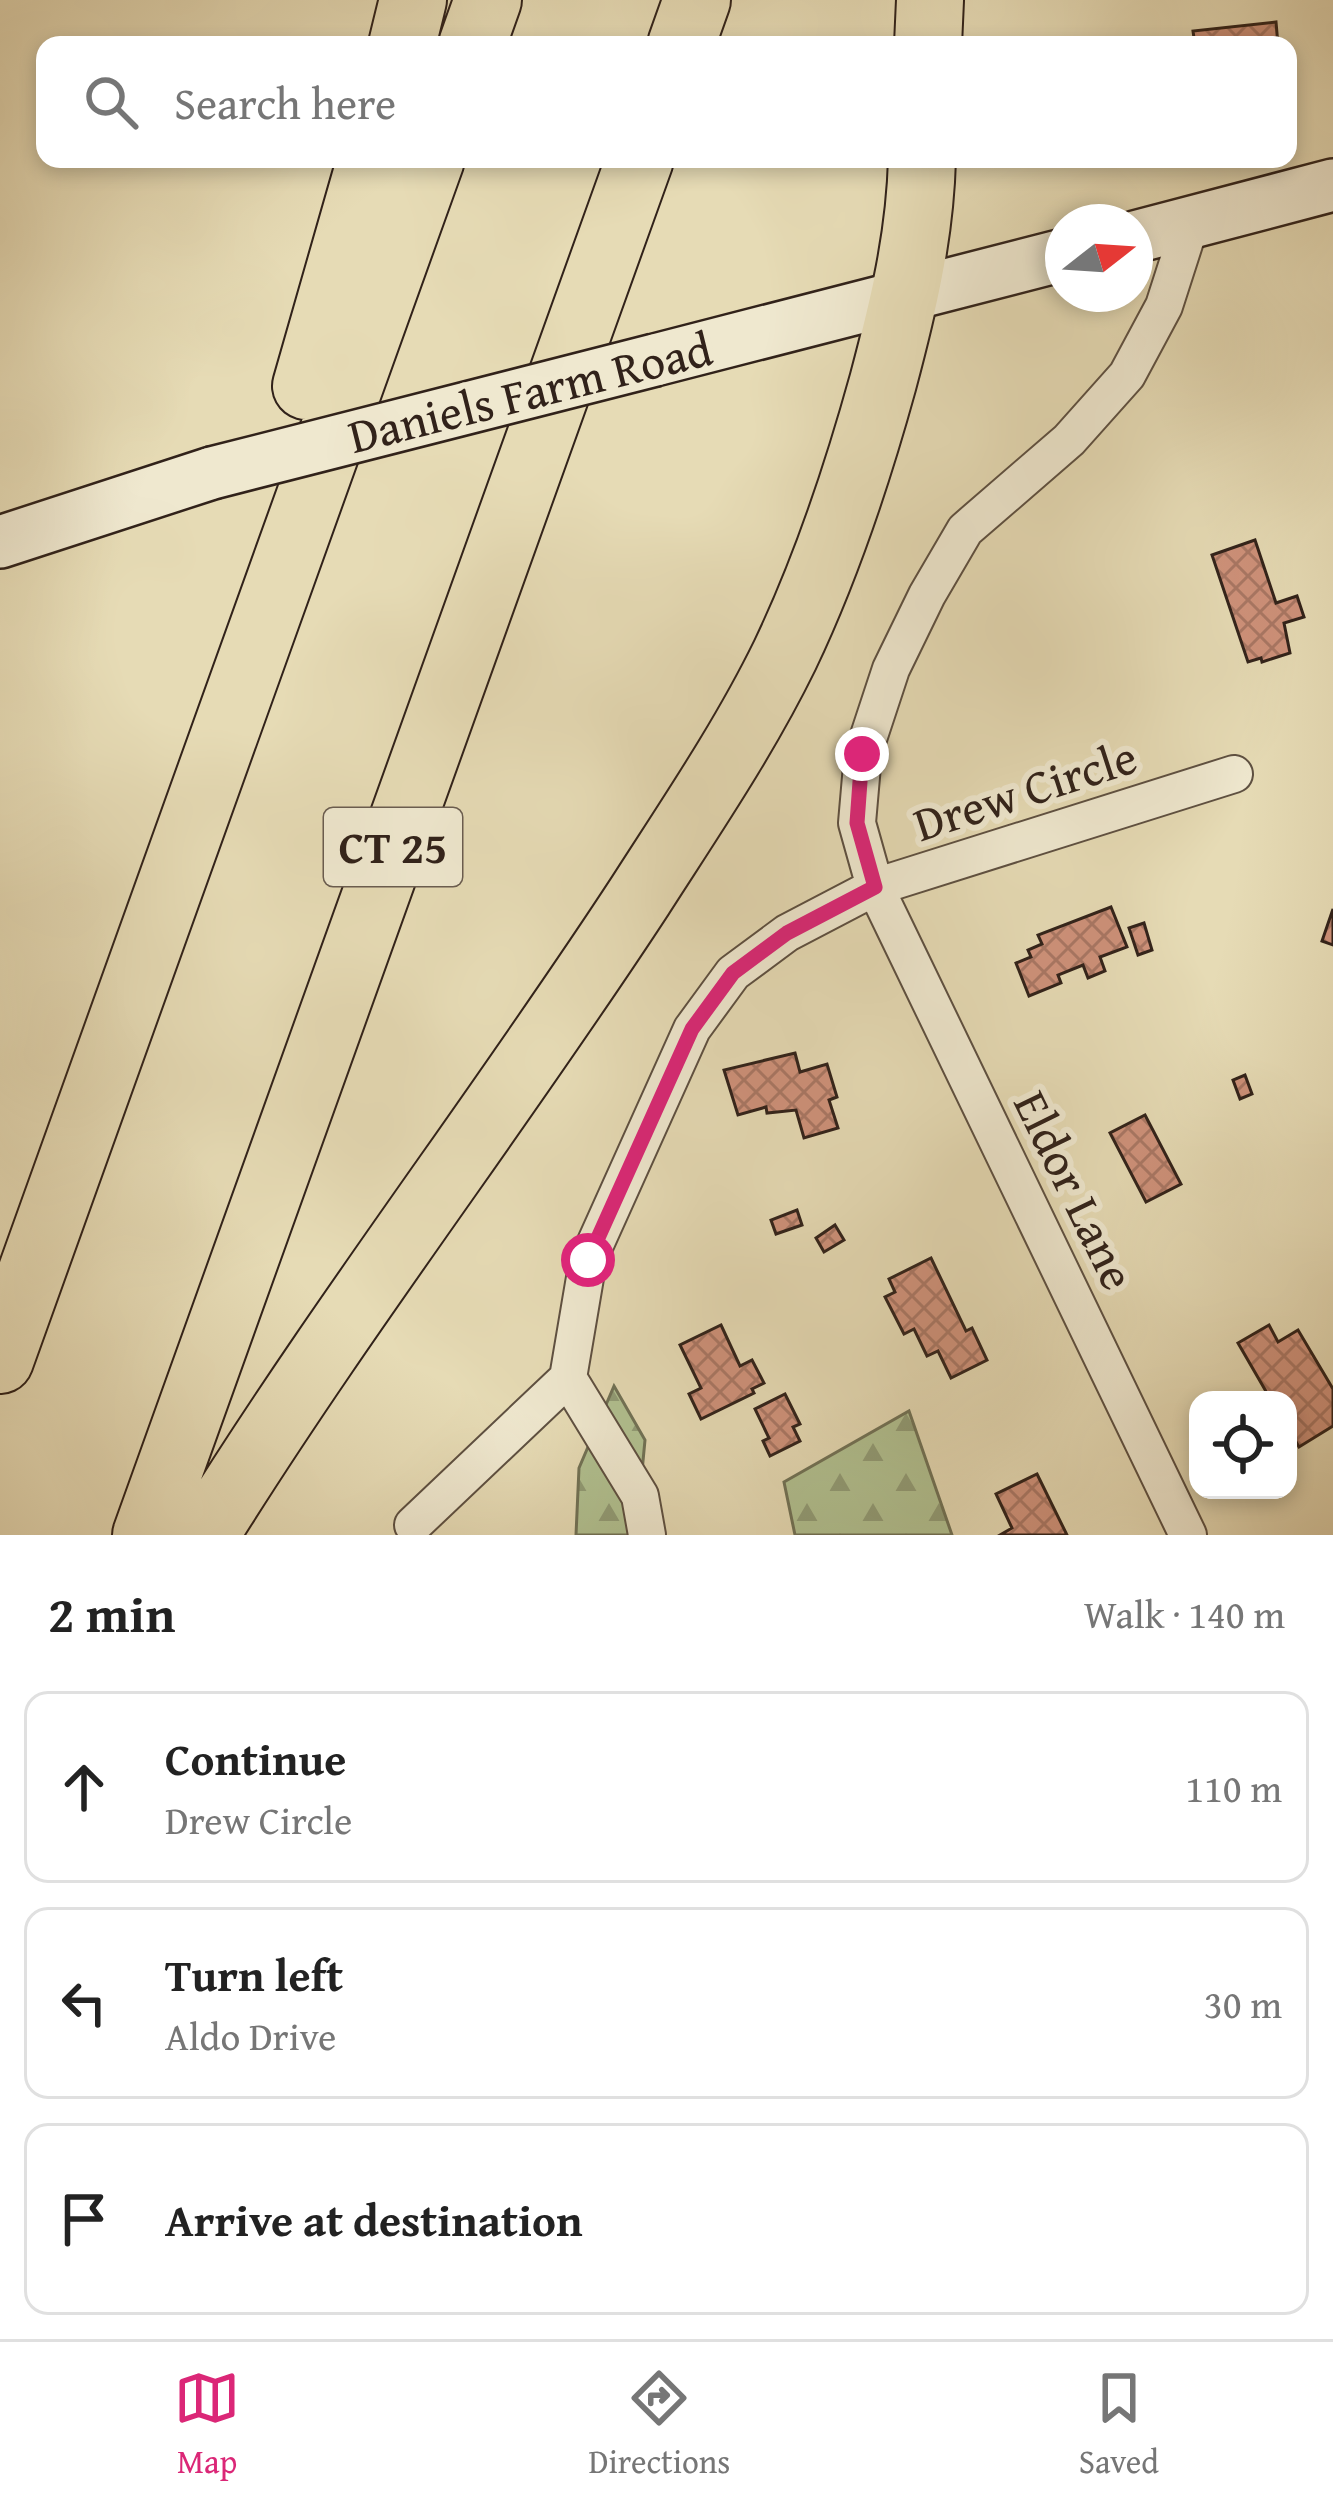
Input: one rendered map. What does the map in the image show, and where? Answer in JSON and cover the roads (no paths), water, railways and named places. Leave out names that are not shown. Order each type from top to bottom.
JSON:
[{"type":"highway","points":[[404,36],[413,0]]},
{"type":"highway","points":[[475,36],[488,0]]},
{"type":"highway","points":[[684,36],[698,0]]},
{"type":"highway","points":[[928,36],[930,0]]},
{"type":"highway","points":[[122,1022],[367,168]]},
{"type":"highway","points":[[0,1360],[428,168]]},
{"type":"highway","name":"CT 25","points":[[146,1535],[637,168]]},
{"type":"highway","points":[[205,1535],[583,983],[691,818],[765,693],[839,526],[906,296],[919,230],[922,168]]},
{"type":"main road","points":[[1153,232],[1333,185]]},
{"type":"main road","name":"Daniels Farm Road","points":[[0,542],[212,473],[1045,260]]},
{"type":"street","name":"Eldor Lane","points":[[1187,1535],[875,887],[857,823],[862,754],[891,669],[927,595],[965,530],[1069,440],[1127,375],[1165,306],[1191,222]]},
{"type":"street","name":"Drew Circle","points":[[568,1378],[588,1260],[692,1029],[733,973],[787,933],[875,887],[1234,774]]},
{"type":"street","points":[[413,1525],[568,1378],[640,1496],[647,1535]]}]
